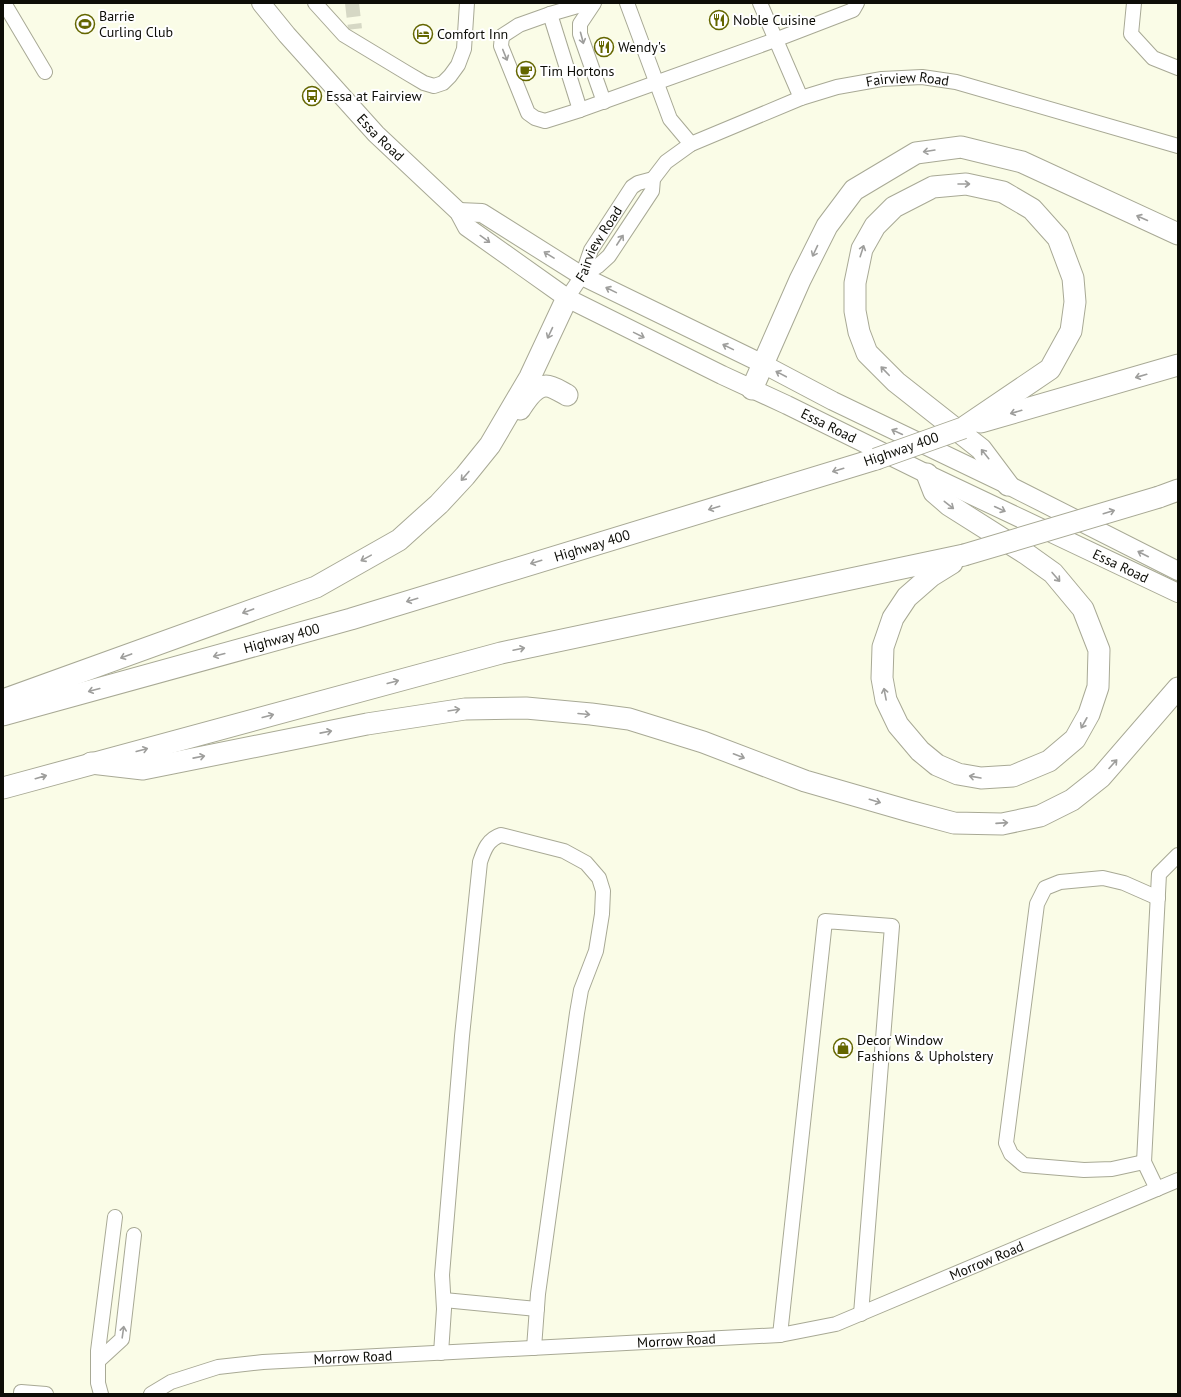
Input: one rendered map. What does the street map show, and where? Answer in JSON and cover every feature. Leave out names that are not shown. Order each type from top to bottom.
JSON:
[{"type":"highway","points":[[752,389],[800,280],[827,226],[854,190],[916,153],[961,147],[1022,162],[1178,234]]},
{"type":"highway","points":[[963,428],[1050,369],[1071,331],[1075,302],[1073,278],[1058,238],[1032,209],[1003,192],[966,184],[933,187],[904,200],[894,207],[875,226],[862,249],[854,283],[855,311],[859,332],[867,352],[896,382],[981,449],[1008,485]]},
{"type":"highway","points":[[3,700],[316,587],[399,540],[444,499],[490,445],[530,377],[567,298]]},
{"type":"highway","name":"Highway 400","points":[[3,715],[351,619],[876,459],[963,428],[1178,365]]},
{"type":"highway","points":[[490,445],[507,432],[524,402],[535,390],[546,386],[567,394]]},
{"type":"highway","points":[[927,474],[934,492],[949,505],[1025,553],[1053,573],[1083,609],[1099,650],[1098,686],[1089,714],[1075,739],[1049,761],[1013,776],[981,778],[958,774],[937,765],[920,751],[898,725],[886,700],[882,678],[883,646],[893,618],[907,597],[913,591],[931,576],[964,555]]},
{"type":"highway","points":[[3,788],[501,653],[964,555],[1169,494]]},
{"type":"highway","points":[[91,763],[143,769],[374,723],[464,709],[526,708],[591,714],[629,720],[702,742],[805,781],[909,811],[954,823],[1002,824],[1040,816],[1072,800],[1102,777],[1178,688]]},
{"type":"main road","name":"Essa Road","points":[[261,3],[287,35],[376,134],[459,212],[467,226],[567,298],[927,474],[1178,593]]},
{"type":"main road","name":"Essa Road","points":[[459,212],[482,213],[582,276],[763,364],[834,402],[1008,485],[1178,571]]},
{"type":"street","points":[[4,3],[45,72]]},
{"type":"street","points":[[322,6],[344,35],[424,83],[434,86],[443,83],[458,65],[464,49],[467,3]]},
{"type":"street","points":[[588,3],[519,25],[502,36],[501,46],[528,114],[535,118],[544,121],[604,102],[853,10],[856,3]]},
{"type":"street","points":[[594,3],[580,24],[580,34],[604,102]]},
{"type":"street","points":[[627,3],[670,119],[691,144]]},
{"type":"street","points":[[760,3],[801,98]]},
{"type":"street","points":[[1134,3],[1131,34],[1153,58],[1178,68]]},
{"type":"street","points":[[550,14],[580,110]]},
{"type":"street","points":[[355,29],[356,43]]},
{"type":"street","name":"Fairview Road","points":[[582,276],[598,266],[609,256],[652,191],[653,179],[666,162],[691,144],[801,98],[837,87],[882,79],[922,77],[956,82],[1178,146]]},
{"type":"street","name":"Fairview Road","points":[[582,276],[591,250],[632,187],[638,183],[653,179]]},
{"type":"street","points":[[567,298],[582,276]]},
{"type":"street","points":[[441,1353],[444,1300],[442,1267],[462,1036],[480,862],[483,851],[488,843],[494,837],[501,835],[564,851],[586,863],[599,878],[603,891],[602,914],[596,951],[581,990],[577,1013],[538,1294],[534,1348]]},
{"type":"street","points":[[1157,1189],[1144,1162],[1158,898],[1160,874],[1178,855]]},
{"type":"street","points":[[1144,1162],[1112,1169],[1084,1170],[1024,1165],[1011,1154],[1006,1143],[1037,904],[1045,888],[1060,882],[1103,878],[1124,883],[1158,898]]},
{"type":"street","points":[[780,1335],[825,921],[892,926],[861,1314]]},
{"type":"street","name":"Morrow Road","points":[[151,1394],[171,1382],[218,1367],[263,1362],[780,1335],[836,1324],[1178,1180]]},
{"type":"street","points":[[101,1394],[98,1383],[98,1361],[115,1217]]},
{"type":"street","points":[[98,1361],[122,1339],[134,1235]]},
{"type":"street","points":[[108,1274],[130,1276]]},
{"type":"street","points":[[444,1300],[537,1309]]},
{"type":"street","points":[[21,1394],[21,1392],[46,1394]]},
{"type":"tunnel","points":[[352,3],[355,29]]},
{"type":"place","name":"Noble Cuisine","points":[[719,20]]},
{"type":"place","name":"Barrie Curling Club","points":[[85,24]]},
{"type":"place","name":"Comfort Inn","points":[[423,34]]},
{"type":"place","name":"Wendy's","points":[[604,47]]},
{"type":"place","name":"Tim Hortons","points":[[526,71]]},
{"type":"place","name":"Essa at Fairview","points":[[312,96]]},
{"type":"place","name":"Decor Window Fashions & Upholstery","points":[[843,1048]]}]
